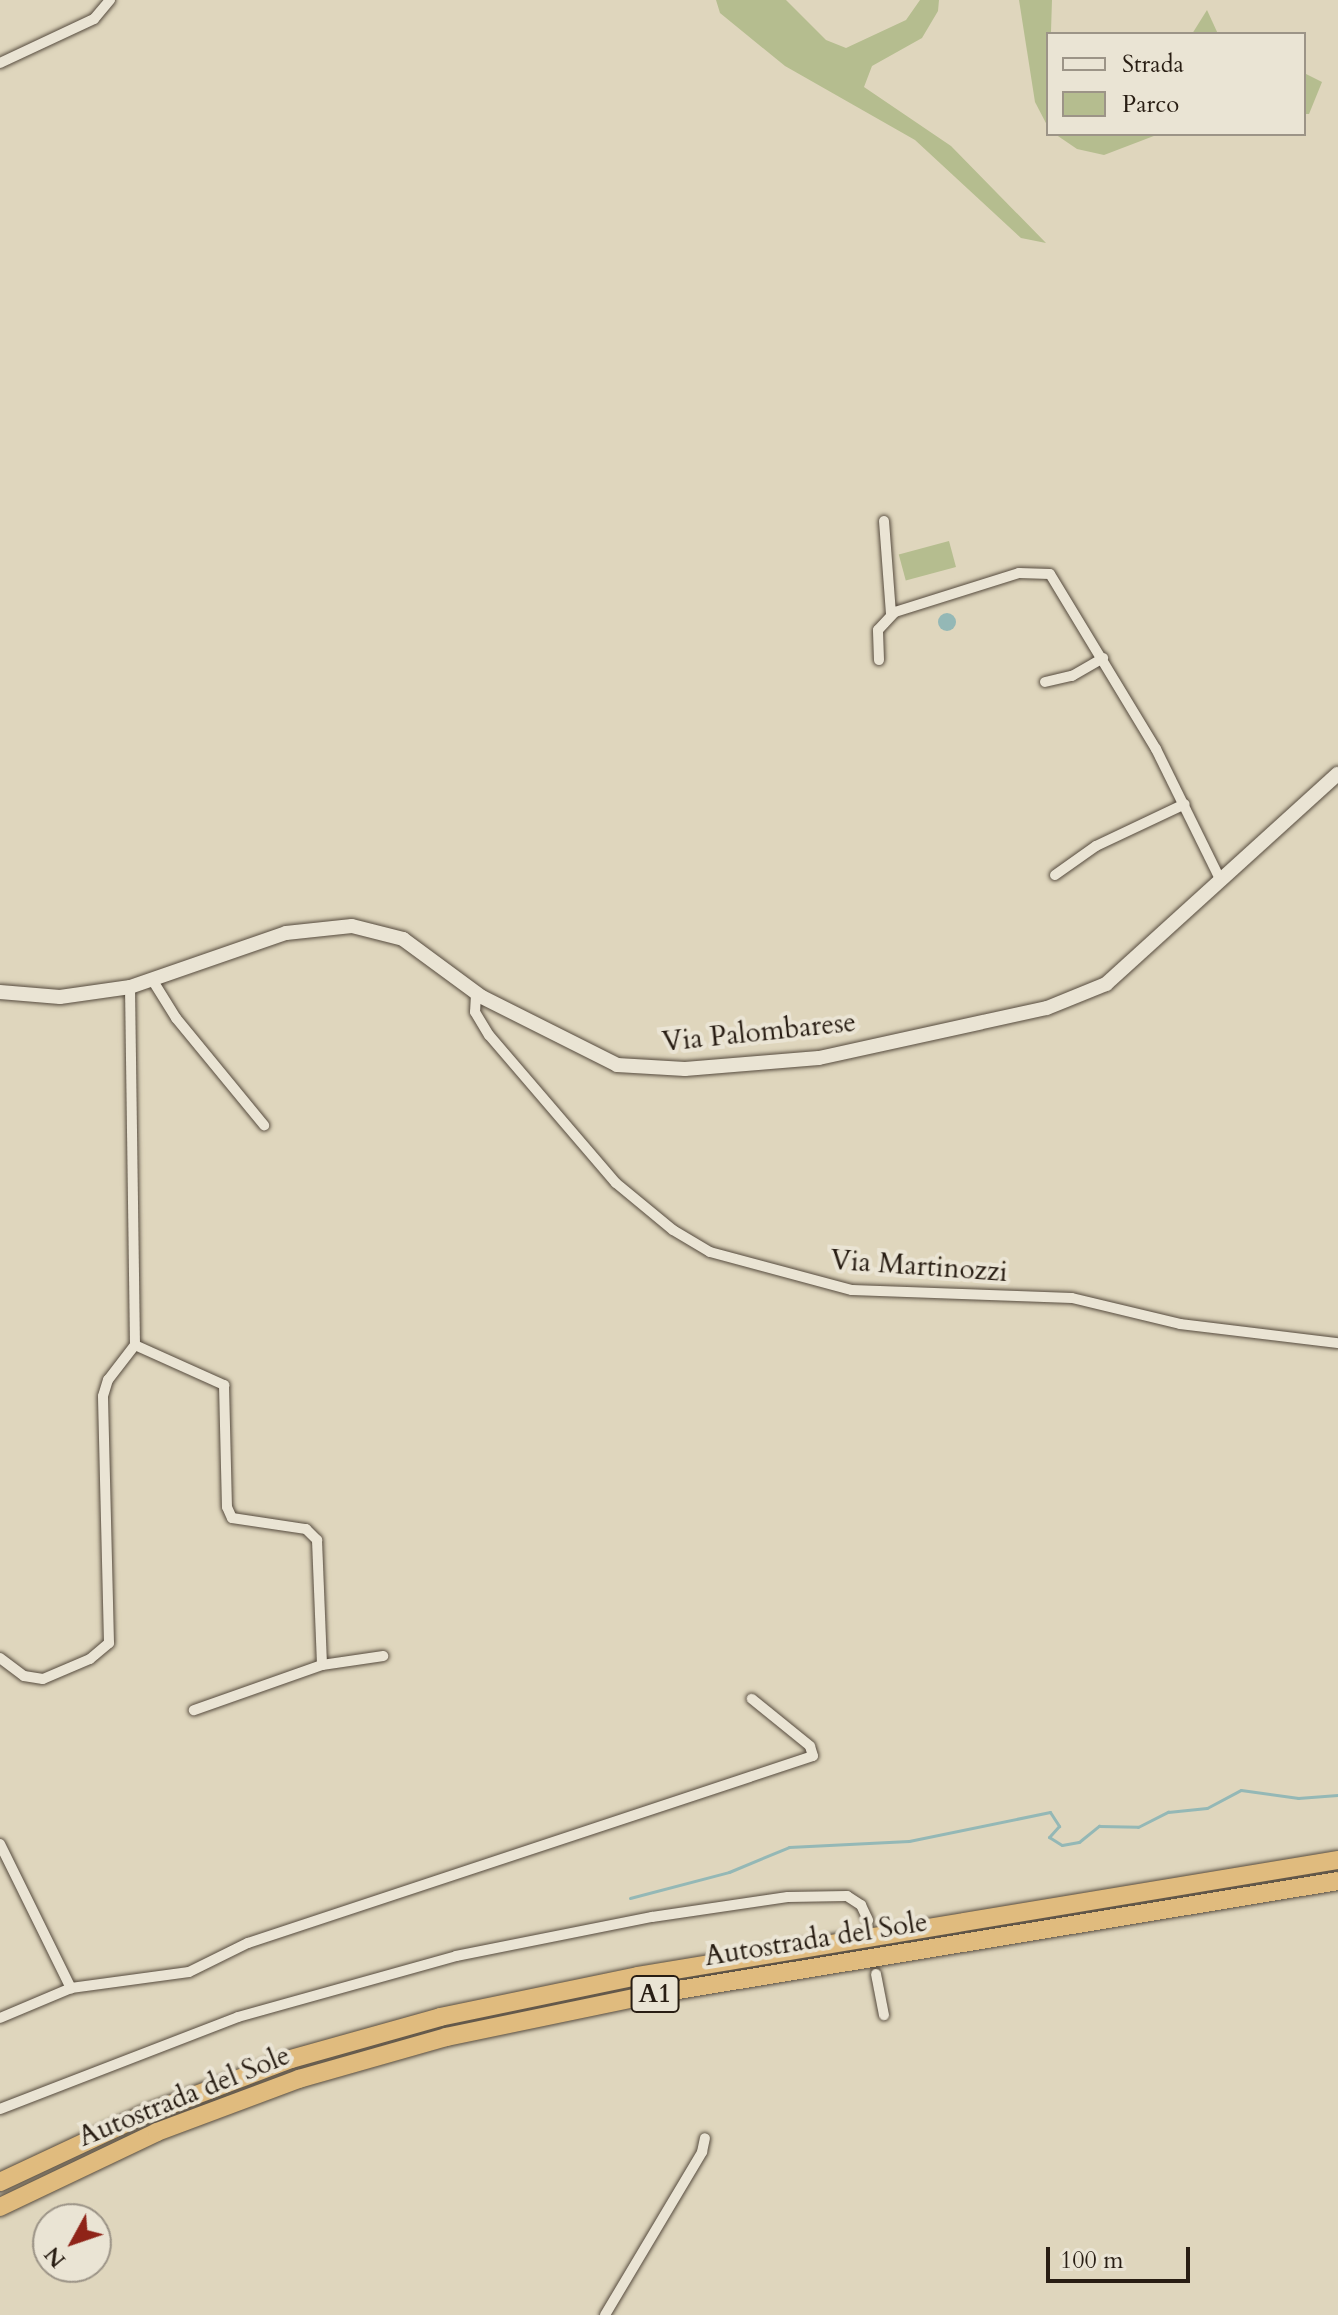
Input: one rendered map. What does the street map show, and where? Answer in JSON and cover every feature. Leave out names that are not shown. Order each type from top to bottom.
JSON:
[{"type":"highway","name":"Autostrada del Sole","points":[[0,2182],[143,2115],[291,2059],[440,2017],[638,1976],[1338,1860]]},
{"type":"highway","name":"Autostrada del Sole","points":[[0,2207],[157,2132],[299,2079],[446,2037],[648,1995],[1338,1881]]},
{"type":"main road","name":"Via Palombarese","points":[[0,992],[52,998],[130,987],[286,933],[352,926],[408,942],[476,994],[623,1066],[705,1068],[819,1058],[1041,1010],[1086,994],[1128,969],[1338,774]]},
{"type":"street","points":[[0,63],[94,19],[110,0]]},
{"type":"street","points":[[884,521],[891,614]]},
{"type":"street","points":[[879,660],[878,630],[891,614],[1019,573],[1043,571],[1060,585],[1103,658],[1185,804],[1221,881]]},
{"type":"street","points":[[1045,682],[1068,677],[1103,658]]},
{"type":"street","points":[[1055,875],[1096,846],[1185,804]]},
{"type":"street","points":[[153,981],[171,1012],[264,1125]]},
{"type":"street","points":[[0,1658],[24,1676],[46,1679],[97,1654],[111,1640],[103,1396],[108,1380],[135,1345],[130,987]]},
{"type":"street","name":"Via Martinozzi","points":[[476,994],[475,1012],[489,1035],[616,1183],[650,1213],[705,1250],[797,1279],[858,1291],[1072,1298],[1180,1324],[1338,1343]]},
{"type":"street","points":[[135,1345],[224,1385],[227,1507],[232,1518],[306,1529],[316,1537],[322,1665]]},
{"type":"street","points":[[194,1710],[322,1665],[383,1656]]},
{"type":"street","points":[[0,2018],[71,1988],[189,1972],[248,1943],[813,1756],[810,1746],[752,1699]]},
{"type":"street","points":[[0,1844],[71,1988]]},
{"type":"street","points":[[0,2109],[238,2017],[456,1956],[652,1917],[788,1897],[851,1897],[868,1920]]},
{"type":"street","points":[[876,1974],[884,2015]]},
{"type":"street","points":[[605,2315],[702,2152],[705,2138]]},
{"type":"green space","points":[[716,0],[786,0],[826,40],[846,48],[906,20],[920,0],[939,0],[938,11],[922,38],[872,66],[864,87],[951,146],[1046,243],[1021,238],[915,140],[785,66],[720,13]]},
{"type":"green space","points":[[1019,0],[1052,0],[1051,32],[1046,32],[1046,123],[1035,102]]},
{"type":"green space","points":[[1207,10],[1217,32],[1193,32]]},
{"type":"green space","points":[[1306,74],[1322,82],[1309,114],[1306,114]]},
{"type":"green space","points":[[1058,136],[1154,136],[1104,155],[1077,149]]},
{"type":"green space","points":[[949,541],[956,567],[906,581],[899,554]]},
{"type":"water","points":[[947,613],[956,622],[947,631],[938,622]]},
{"type":"waterway","points":[[630,1898],[729,1872],[789,1847],[909,1841],[1050,1812],[1059,1826],[1049,1837],[1062,1845],[1079,1842],[1099,1826],[1138,1827],[1168,1812],[1207,1808],[1241,1790],[1298,1798],[1338,1795]]},
{"type":"tunnel","points":[[868,1920],[876,1974]]}]
